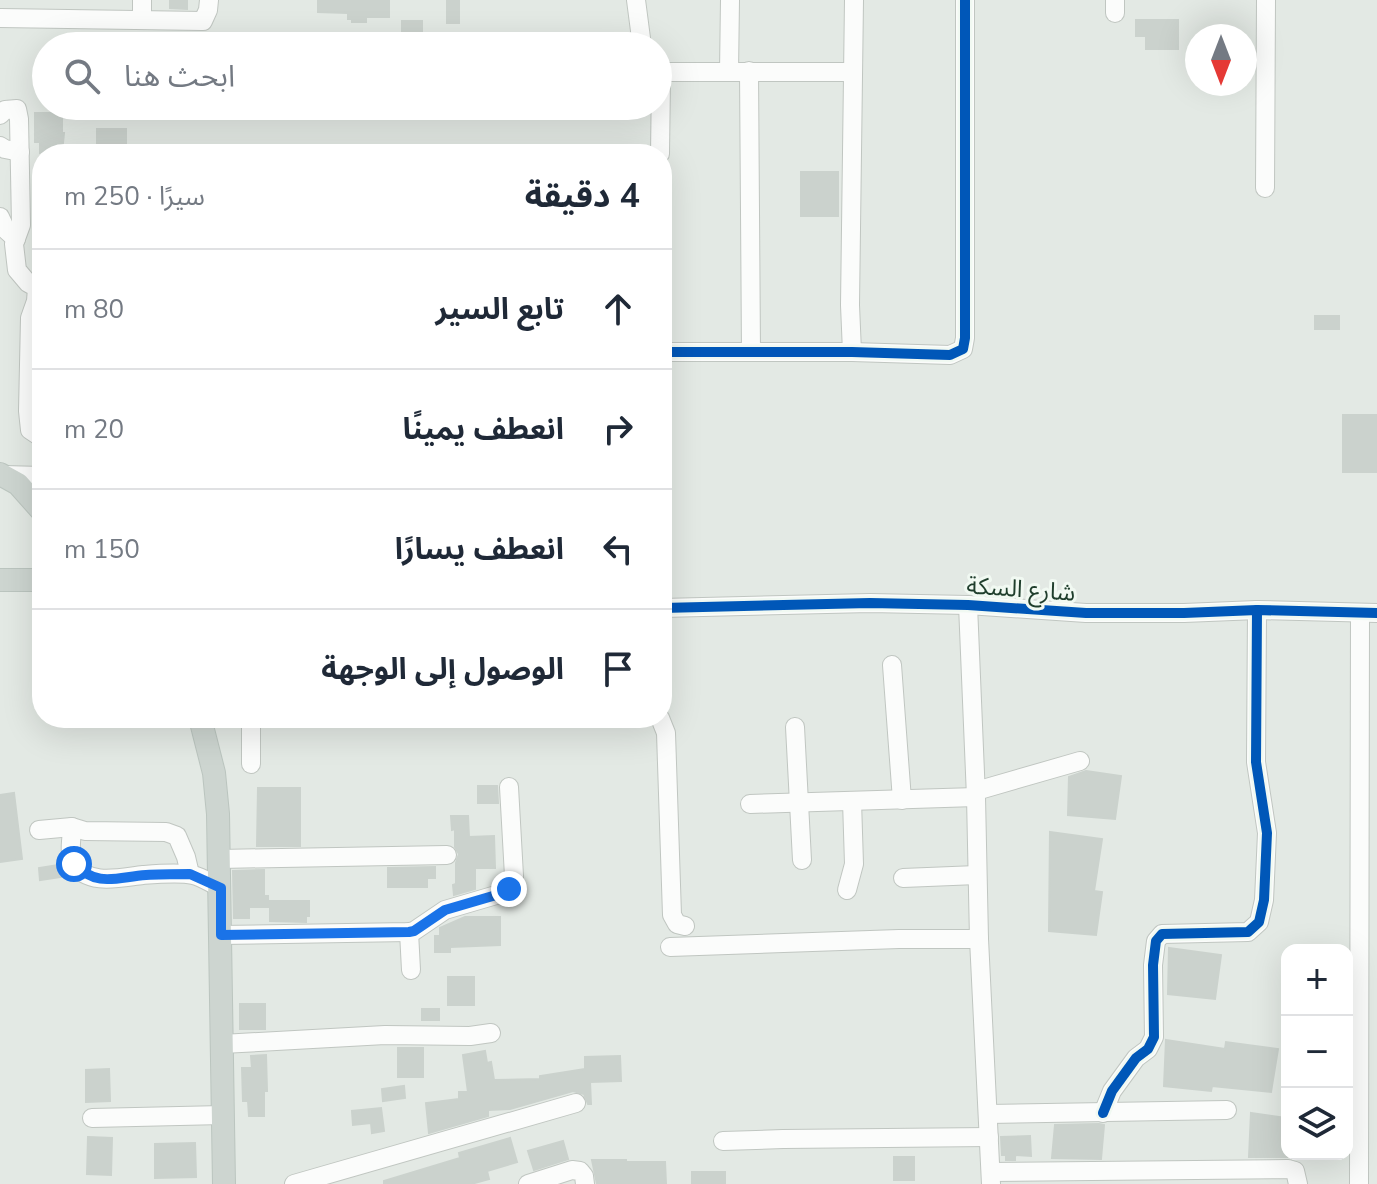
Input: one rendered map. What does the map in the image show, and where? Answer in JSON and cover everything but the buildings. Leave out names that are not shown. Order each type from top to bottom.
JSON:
[{"type":"main road","points":[[1,475],[18,484],[32,500]]},
{"type":"main road","points":[[0,580],[32,580]]},
{"type":"main road","points":[[203,728],[214,773],[220,859],[224,1184]]},
{"type":"street","points":[[142,0],[142,20]]},
{"type":"street","points":[[0,18],[203,21],[209,0]]},
{"type":"street","points":[[636,0],[640,32]]},
{"type":"street","points":[[729,72],[730,0]]},
{"type":"street","points":[[852,352],[854,0]]},
{"type":"street","points":[[672,352],[950,355],[963,349],[965,0]]},
{"type":"street","points":[[1265,188],[1266,0]]},
{"type":"street","points":[[749,71],[751,352]]},
{"type":"street","points":[[672,72],[852,72]]},
{"type":"street","points":[[0,115],[5,110],[17,109],[19,119],[21,225],[8,241]]},
{"type":"street","points":[[660,120],[660,144]]},
{"type":"street","points":[[0,146],[20,152]]},
{"type":"street","points":[[0,217],[8,241]]},
{"type":"street","points":[[8,241],[14,244],[8,271],[32,285]]},
{"type":"street","points":[[32,312],[28,411],[32,431]]},
{"type":"street","points":[[1,475],[32,476]]},
{"type":"street","name":"شارع السكة","points":[[672,608],[855,603],[968,605],[1086,613],[1257,610],[1369,613]]},
{"type":"street","points":[[968,605],[979,939],[991,1178],[1288,1169],[1295,1171],[1298,1184]]},
{"type":"street","points":[[1103,1113],[1112,1091],[1136,1058],[1148,1049],[1154,1037],[1153,965],[1156,941],[1162,934],[1248,932],[1259,922],[1264,900],[1267,833],[1256,762],[1257,610]]},
{"type":"street","points":[[1359,1184],[1369,613]]},
{"type":"street","points":[[892,665],[902,800]]},
{"type":"street","points":[[795,727],[802,860]]},
{"type":"street","points":[[251,728],[251,764]]},
{"type":"street","points":[[664,728],[672,915],[677,924],[685,926]]},
{"type":"street","points":[[750,804],[902,800],[976,794],[1080,761]]},
{"type":"street","points":[[221,935],[409,932],[445,910],[503,893],[513,884],[514,876],[509,787]]},
{"type":"street","points":[[847,890],[854,864],[852,801]]},
{"type":"street","points":[[72,827],[70,849],[74,864],[94,877],[114,880],[143,875],[190,874],[221,888]]},
{"type":"street","points":[[39,830],[72,827],[85,831],[166,832],[177,836],[190,874]]},
{"type":"street","points":[[220,859],[447,855]]},
{"type":"street","points":[[903,878],[977,875]]},
{"type":"street","points":[[409,932],[411,970]]},
{"type":"street","points":[[670,947],[884,939],[979,939]]},
{"type":"street","points":[[222,1044],[400,1034],[470,1036],[491,1033]]},
{"type":"street","points":[[294,1184],[576,1103]]},
{"type":"street","points":[[988,1114],[1227,1110]]},
{"type":"street","points":[[92,1118],[223,1115]]},
{"type":"street","points":[[723,1141],[989,1137]]},
{"type":"street","points":[[528,1184],[572,1170],[580,1171],[585,1184]]},
{"type":"cycle path","points":[[672,352],[950,355],[963,349],[965,0]]},
{"type":"cycle path","points":[[672,608],[870,603],[968,605],[1086,613],[1257,610],[1377,613]]},
{"type":"cycle path","points":[[1103,1113],[1112,1091],[1136,1058],[1148,1049],[1154,1037],[1153,965],[1156,941],[1162,934],[1248,932],[1259,922],[1264,900],[1267,833],[1256,762],[1257,610]]},
{"type":"route","points":[[74,864],[94,877],[114,880],[143,875],[190,874],[221,888],[221,935],[409,932],[445,910],[509,889]]}]
